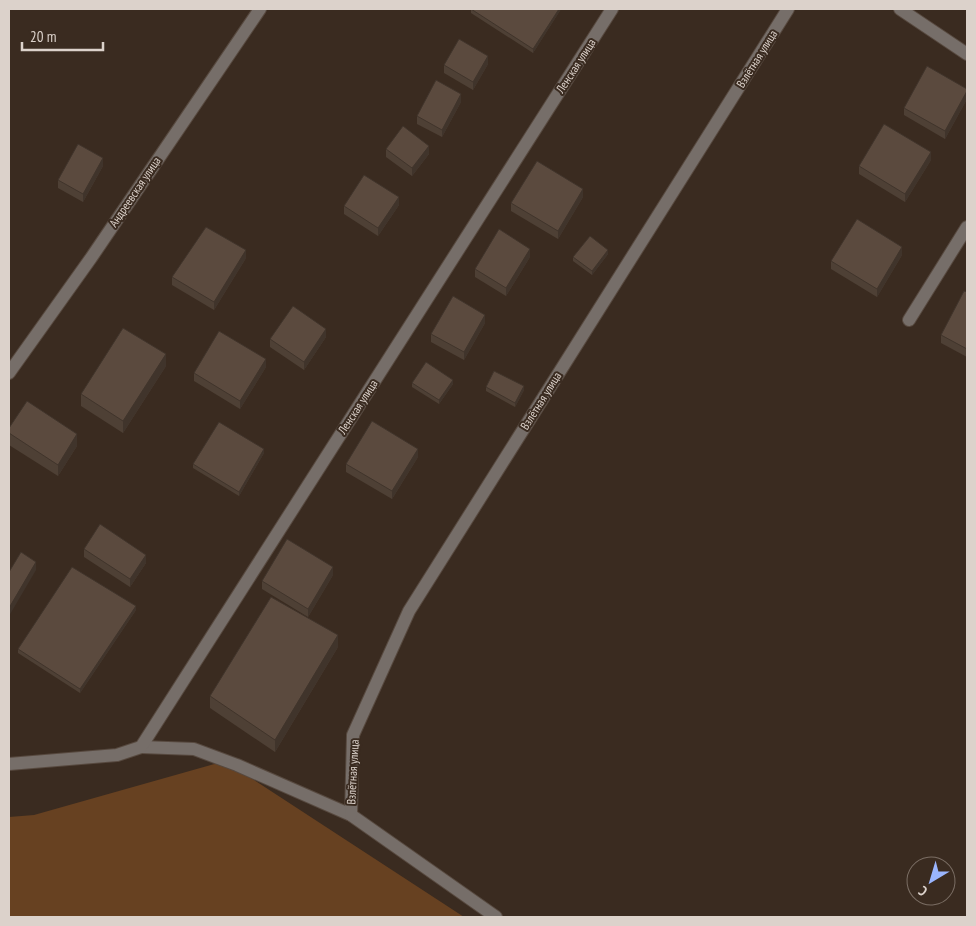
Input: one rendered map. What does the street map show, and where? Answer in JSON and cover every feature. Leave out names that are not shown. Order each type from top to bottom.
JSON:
[{"type":"lane","name":"Андреевская улица","points":[[9,373],[91,258],[260,9]]},
{"type":"lane","name":"Ленская улица","points":[[141,747],[612,9]]},
{"type":"lane","name":"Взлётная улица","points":[[351,815],[353,735],[409,611],[788,9]]},
{"type":"lane","points":[[900,9],[967,54]]},
{"type":"lane","points":[[908,320],[967,227]]},
{"type":"lane","points":[[9,764],[117,755],[141,747],[194,749],[237,765],[351,815],[496,917]]},
{"type":"shaded area","points":[[225,761],[464,917],[9,917],[9,817],[34,815]]},
{"type":"building","points":[[471,9],[559,9],[533,49]]},
{"type":"building","points":[[459,39],[488,56],[473,82],[444,65]]},
{"type":"building","points":[[927,66],[967,89],[945,131],[904,108]]},
{"type":"building","points":[[436,80],[461,94],[442,130],[417,116]]},
{"type":"building","points":[[884,124],[931,152],[905,194],[859,166]]},
{"type":"building","points":[[403,126],[429,146],[412,168],[386,149]]},
{"type":"building","points":[[78,144],[103,158],[83,194],[58,180]]},
{"type":"building","points":[[537,161],[583,189],[558,231],[511,203]]},
{"type":"building","points":[[364,175],[399,197],[378,228],[344,206]]},
{"type":"building","points":[[857,219],[902,247],[877,289],[831,261]]},
{"type":"building","points":[[206,227],[246,250],[214,302],[172,277]]},
{"type":"building","points":[[499,229],[530,249],[506,288],[475,269]]},
{"type":"building","points":[[590,236],[608,250],[592,271],[573,257]]},
{"type":"building","points":[[964,291],[967,292],[967,349],[941,335]]},
{"type":"building","points":[[453,296],[485,315],[464,352],[431,334]]},
{"type":"building","points":[[293,306],[326,329],[304,362],[270,339]]},
{"type":"building","points":[[123,328],[166,354],[123,421],[81,394]]},
{"type":"building","points":[[219,331],[266,359],[240,401],[194,373]]},
{"type":"building","points":[[426,362],[453,380],[439,400],[412,383]]},
{"type":"building","points":[[494,371],[524,386],[515,403],[486,387]]},
{"type":"building","points":[[27,401],[77,434],[58,465],[9,433],[9,428]]},
{"type":"building","points":[[372,421],[418,449],[392,491],[346,464]]},
{"type":"building","points":[[219,422],[264,449],[239,492],[193,464]]},
{"type":"building","points":[[100,524],[146,555],[130,579],[84,549]]},
{"type":"building","points":[[287,539],[333,567],[308,609],[262,581]]},
{"type":"building","points":[[21,552],[36,562],[9,608],[9,572]]},
{"type":"building","points":[[72,567],[136,606],[80,689],[18,649]]},
{"type":"building","points":[[271,597],[338,635],[275,740],[210,696]]}]
